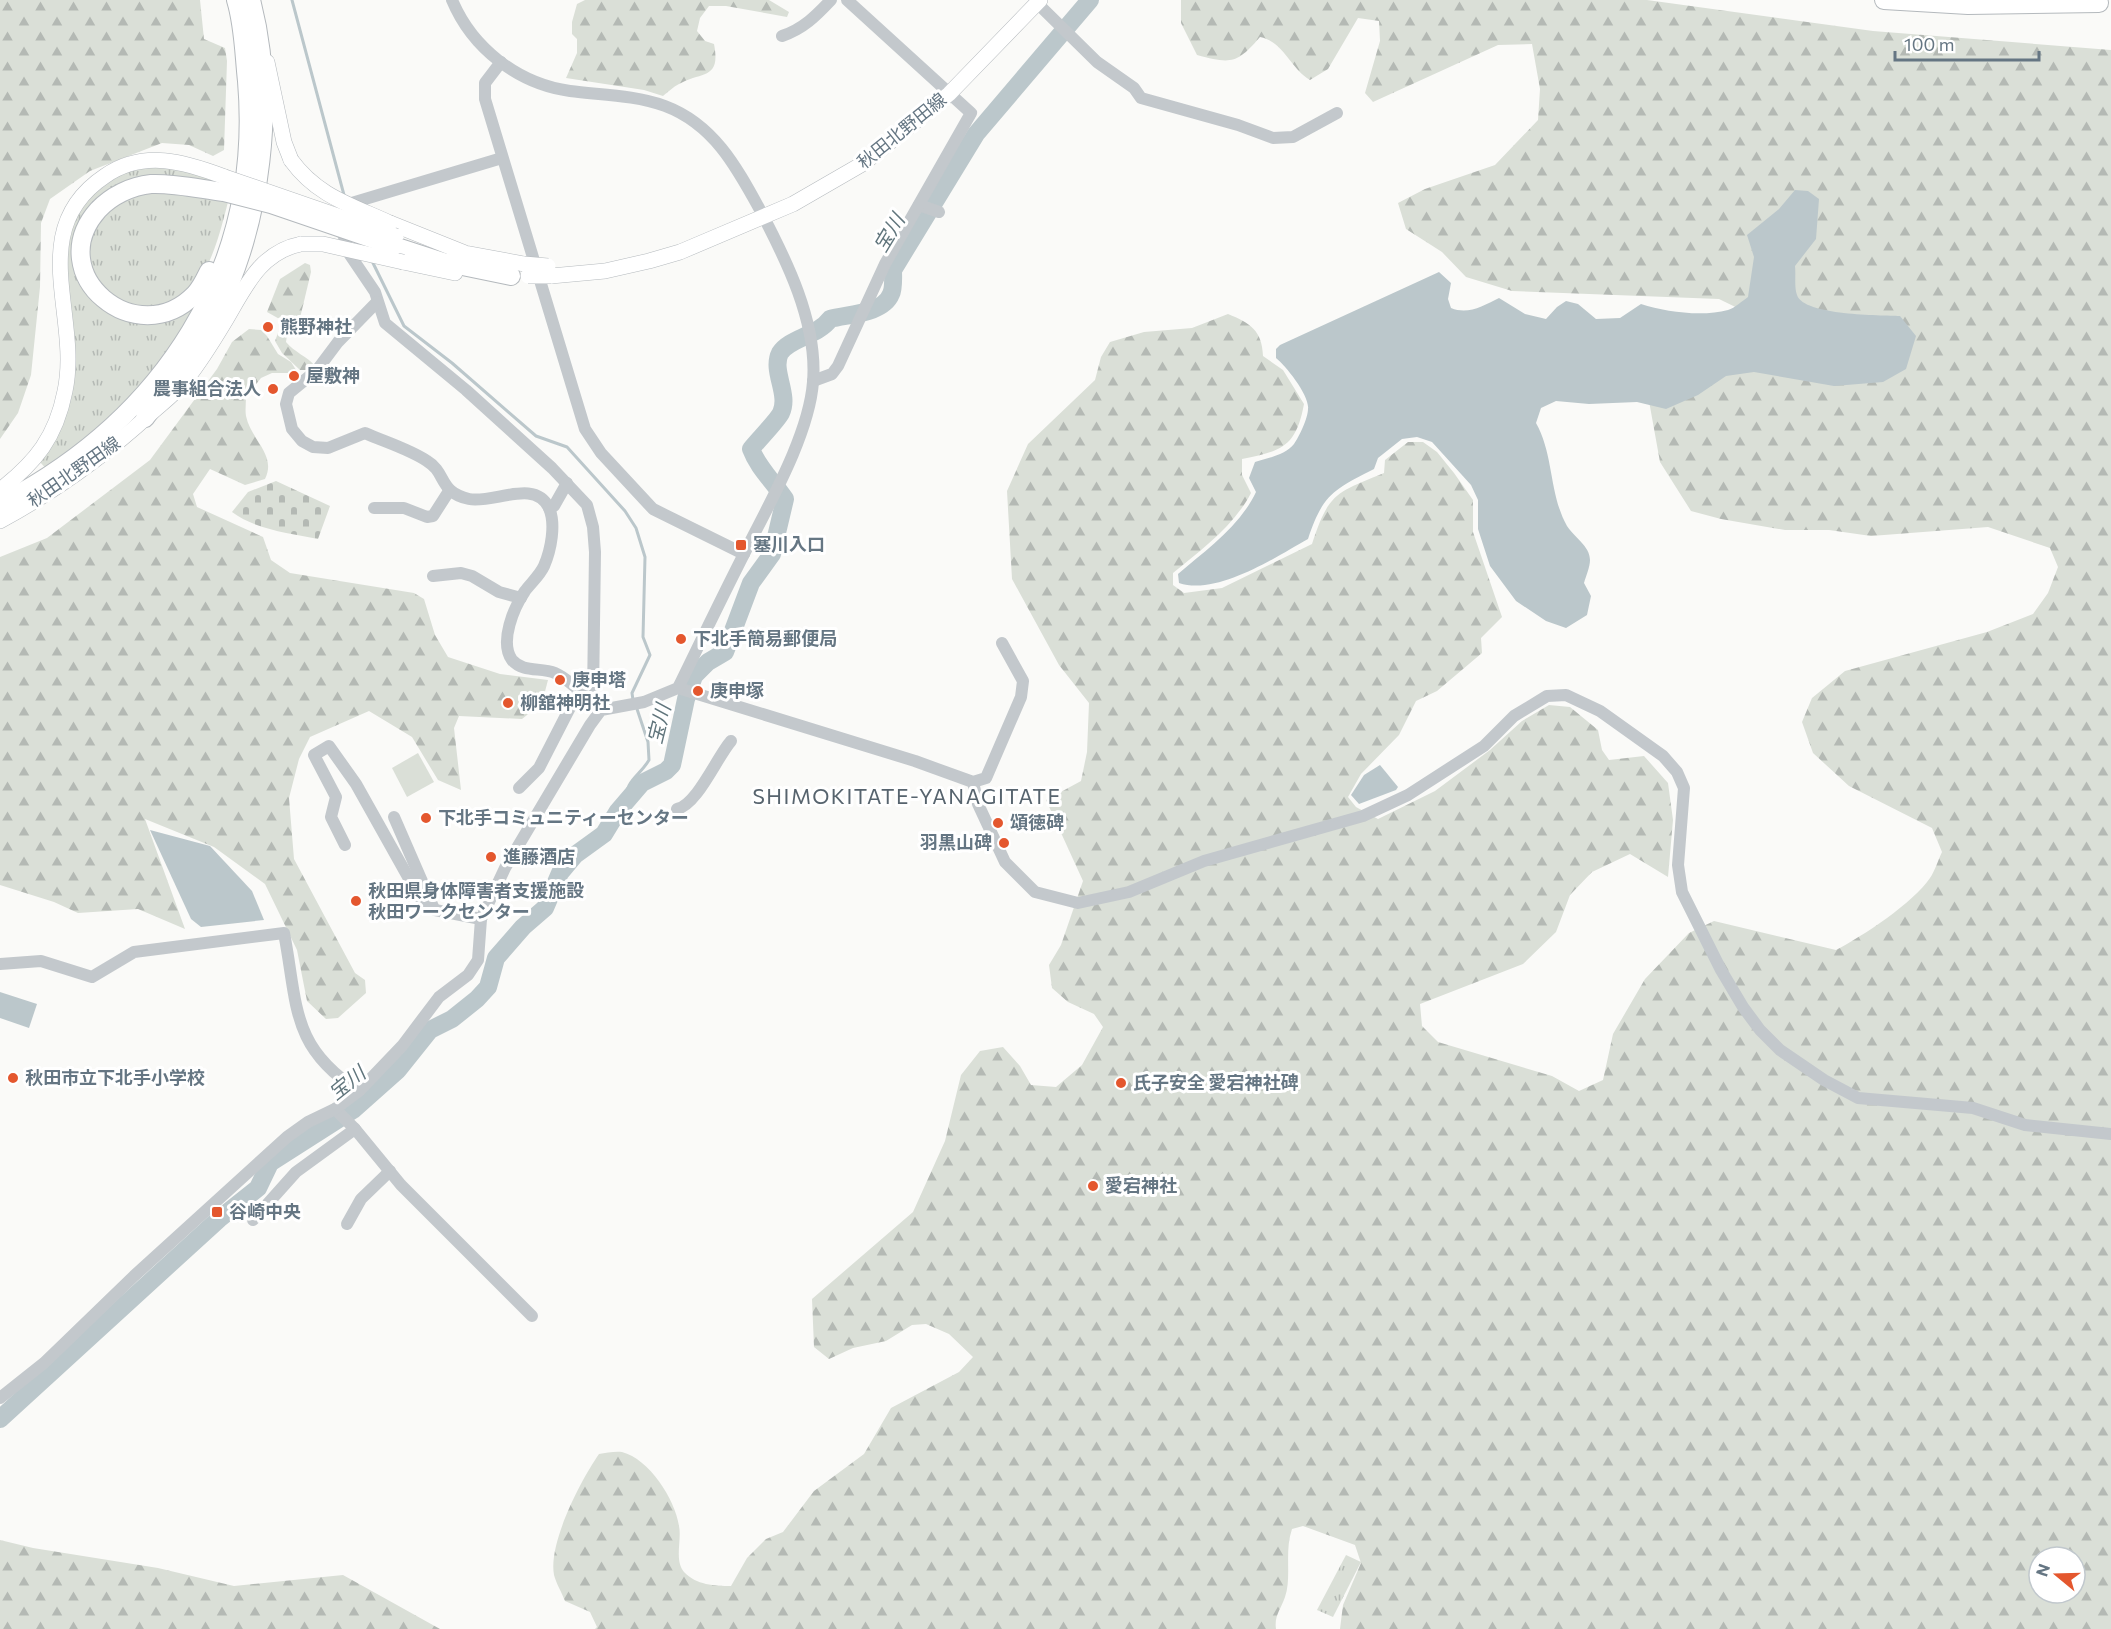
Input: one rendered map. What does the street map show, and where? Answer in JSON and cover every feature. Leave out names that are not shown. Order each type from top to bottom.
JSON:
[{"type":"highway","points":[[0,504],[35,486],[74,461],[148,392],[189,335],[207,300],[229,248],[241,204],[249,134],[249,105],[236,0]]},
{"type":"highway","points":[[145,418],[197,347],[219,307],[240,255],[253,208],[260,161],[263,99],[256,22],[250,0]]},
{"type":"highway","points":[[1884,0],[1968,5],[2105,3]]},
{"type":"highway","points":[[2062,0],[2105,3]]},
{"type":"highway","points":[[241,204],[214,263],[196,293],[187,301],[157,315],[138,315],[113,307],[98,296],[82,266],[80,248],[88,222],[107,201],[127,190],[150,184],[225,185],[271,204],[393,235],[443,262],[521,272]]},
{"type":"main road","name":"秋田北野田線","points":[[0,521],[69,480],[145,418],[183,383],[208,350],[247,282],[265,260],[277,251],[301,244],[323,244],[478,277],[549,271],[603,263],[706,241],[794,204],[864,163],[949,94],[1038,1]]},
{"type":"main road","points":[[256,22],[284,142],[291,160],[305,178],[327,195],[393,235]]},
{"type":"main road","points":[[0,490],[42,452],[56,426],[61,408],[68,364],[60,268],[61,238],[70,212],[81,195],[111,171],[132,162],[159,159],[193,165],[225,185]]},
{"type":"street","points":[[452,0],[471,36],[518,74],[553,87],[634,99],[664,106],[681,114],[716,141],[734,163],[764,217],[805,317],[811,349],[813,381],[808,411],[781,478],[744,554],[684,690]]},
{"type":"street","points":[[782,36],[795,32],[812,21],[831,0]]},
{"type":"street","points":[[813,381],[832,374],[864,305],[971,113],[846,0]]},
{"type":"street","points":[[1038,1],[1097,62],[1134,88],[1141,98],[1238,125],[1273,138],[1293,137],[1337,113]]},
{"type":"street","points":[[501,62],[488,77],[483,89],[585,429],[602,453],[653,509],[744,554]]},
{"type":"street","points":[[502,158],[334,208],[351,255],[369,281],[385,323],[466,390],[567,483],[586,505],[593,527],[593,695],[601,710]]},
{"type":"street","points":[[919,205],[939,212]]},
{"type":"street","points":[[377,302],[338,342],[317,370],[289,393],[286,404],[292,429],[302,441],[313,447],[328,448],[365,433],[431,463],[449,491],[478,500],[526,493],[541,498],[549,508],[550,548],[543,568],[521,598],[507,639],[508,649],[513,660],[528,669],[553,672],[578,692],[593,695]]},
{"type":"street","points":[[549,508],[554,506],[567,483]]},
{"type":"street","points":[[374,508],[404,508],[426,517],[433,516],[449,491]]},
{"type":"street","points":[[433,576],[461,573],[472,576],[499,592],[521,598]]},
{"type":"street","points":[[0,1398],[44,1363],[287,1137],[308,1122],[337,1111],[402,1046],[439,998],[468,975],[478,960],[481,919],[505,868],[535,814],[554,789],[601,710],[644,702],[684,690],[915,761],[973,782],[986,778],[1021,697],[1023,681],[1002,643]]},
{"type":"street","points":[[519,788],[539,768],[578,692]]},
{"type":"street","points":[[973,782],[978,804],[1005,862],[1035,892],[1077,903],[1129,892],[1204,861],[1363,816],[1408,795],[1484,746],[1522,711],[1547,696],[1566,695],[1600,711],[1663,756],[1677,772],[1684,788],[1678,865],[1682,892],[1721,970],[1743,1007],[1760,1030],[1780,1050],[1824,1080],[1858,1098],[1973,1108],[2025,1125],[2111,1134]]},
{"type":"street","points":[[677,809],[683,808],[704,782],[731,741]]},
{"type":"street","points":[[345,845],[331,817],[336,797],[314,755],[329,746],[356,784],[422,900],[435,910],[481,919]]},
{"type":"street","points":[[394,817],[435,910]]},
{"type":"street","points":[[0,964],[41,961],[92,977],[134,952],[284,933],[298,1020],[317,1055],[343,1081],[359,1091]]},
{"type":"street","points":[[337,1111],[353,1126],[390,1171],[532,1316]]},
{"type":"street","points":[[253,1220],[296,1172],[353,1126]]},
{"type":"street","points":[[348,1224],[361,1199],[390,1171]]},
{"type":"green space","points":[[0,0],[200,0],[204,39],[225,48],[227,61],[224,150],[213,156],[189,145],[162,143],[90,171],[50,199],[41,223],[40,287],[31,375],[18,413],[0,439]]},
{"type":"green space","points":[[585,0],[769,0],[789,12],[787,17],[726,6],[709,6],[700,18],[697,31],[705,41],[714,44],[715,64],[708,73],[679,84],[663,96],[644,90],[566,78],[577,53],[577,39],[572,34],[572,22],[577,4]]},
{"type":"green space","points":[[1181,0],[1647,0],[1873,31],[2111,50],[2111,1629],[1340,1629],[1343,1605],[1361,1563],[1355,1545],[1303,1526],[1292,1529],[1287,1589],[1277,1616],[1276,1629],[595,1629],[597,1627],[590,1612],[565,1601],[554,1575],[553,1562],[556,1546],[575,1495],[599,1454],[622,1452],[632,1456],[651,1471],[677,1515],[680,1532],[679,1562],[684,1572],[700,1582],[731,1586],[747,1558],[766,1539],[783,1532],[814,1491],[864,1454],[891,1408],[959,1372],[973,1357],[949,1334],[926,1324],[912,1325],[886,1341],[853,1348],[829,1359],[814,1347],[812,1299],[913,1212],[945,1141],[961,1075],[980,1051],[1003,1047],[1020,1066],[1031,1085],[1056,1087],[1082,1065],[1103,1027],[1094,1014],[1068,1002],[1052,988],[1049,965],[1061,945],[1083,881],[1046,800],[1081,781],[1087,752],[1089,703],[1059,665],[1012,579],[1007,491],[1028,444],[1095,380],[1101,357],[1110,342],[1144,332],[1192,328],[1228,314],[1253,329],[1260,340],[1263,356],[1283,370],[1304,404],[1297,430],[1285,445],[1267,453],[1242,459],[1242,475],[1251,493],[1226,527],[1173,573],[1173,585],[1184,593],[1222,588],[1312,544],[1324,514],[1336,497],[1355,485],[1384,473],[1385,460],[1408,442],[1423,442],[1437,452],[1473,500],[1473,532],[1502,617],[1481,638],[1482,653],[1437,691],[1416,701],[1399,735],[1361,774],[1348,797],[1356,807],[1378,819],[1435,791],[1490,750],[1522,721],[1549,705],[1570,707],[1598,730],[1602,750],[1609,760],[1644,756],[1668,783],[1673,820],[1668,877],[1630,854],[1592,872],[1570,895],[1556,932],[1523,964],[1420,1004],[1422,1026],[1438,1042],[1552,1076],[1579,1091],[1603,1080],[1613,1034],[1645,979],[1689,933],[1714,921],[1836,950],[1887,918],[1922,888],[1932,875],[1942,852],[1932,828],[1849,786],[1813,753],[1802,722],[1812,698],[1845,671],[1987,632],[2033,614],[2048,593],[2058,567],[2050,548],[1988,527],[1871,536],[1829,530],[1785,530],[1721,519],[1691,511],[1660,462],[1649,401],[1764,321],[1719,299],[1512,291],[1466,277],[1442,252],[1406,229],[1398,203],[1425,189],[1495,165],[1538,120],[1540,89],[1532,44],[1498,45],[1373,102],[1365,93],[1380,41],[1379,21],[1358,18],[1328,69],[1310,80],[1275,44],[1260,37],[1233,60],[1218,60],[1197,55],[1181,23]]},
{"type":"green space","points":[[140,165],[177,168],[223,180],[222,186],[123,185],[75,259],[139,320],[166,321],[207,288],[148,382],[48,471],[40,462],[57,437],[68,231],[91,190]]},
{"type":"green space","points":[[153,191],[229,198],[214,251],[197,283],[184,296],[169,305],[147,310],[115,302],[87,263],[90,228],[114,202]]},
{"type":"green space","points":[[305,263],[310,265],[311,272],[300,318],[292,326],[267,312],[280,279]]},
{"type":"green space","points":[[249,329],[261,330],[278,354],[291,362],[298,373],[272,373],[261,378],[246,397],[246,414],[249,425],[268,462],[265,479],[245,485],[210,469],[193,494],[197,507],[263,537],[271,560],[290,573],[414,593],[424,599],[435,635],[448,657],[500,674],[548,680],[542,703],[522,719],[459,716],[454,728],[461,790],[438,780],[412,737],[369,711],[310,737],[299,759],[289,798],[294,859],[355,973],[365,980],[366,993],[338,1018],[326,1019],[307,1001],[297,950],[265,884],[214,847],[145,819],[185,929],[138,909],[78,913],[54,902],[0,885],[0,557],[47,538],[150,460],[217,369],[232,342]]},
{"type":"green space","points":[[278,333],[287,335],[286,342],[315,366],[313,370],[300,370],[282,353],[275,341]]},
{"type":"green space","points":[[276,481],[330,506],[318,539],[262,527],[232,512],[248,492]]},
{"type":"green space","points":[[418,753],[434,782],[407,797],[392,768]]},
{"type":"green space","points":[[0,1540],[33,1548],[158,1568],[234,1586],[343,1575],[440,1629],[0,1629]]},
{"type":"green space","points":[[1346,1555],[1361,1562],[1333,1617],[1317,1610]]},
{"type":"shaded area","points":[[1795,190],[1808,191],[1819,199],[1816,239],[1795,266],[1797,295],[1803,302],[1828,311],[1900,316],[1916,336],[1906,369],[1883,382],[1834,386],[1754,372],[1726,376],[1698,395],[1666,409],[1637,402],[1589,404],[1556,401],[1541,408],[1536,423],[1546,448],[1561,514],[1567,526],[1585,546],[1589,555],[1589,566],[1584,583],[1591,596],[1587,615],[1566,628],[1546,621],[1516,601],[1490,566],[1478,529],[1478,500],[1471,485],[1432,442],[1417,437],[1402,439],[1378,458],[1374,469],[1348,482],[1331,495],[1319,512],[1308,539],[1246,573],[1228,580],[1194,586],[1179,583],[1178,574],[1222,537],[1249,504],[1256,492],[1249,478],[1255,462],[1286,451],[1296,441],[1303,427],[1308,413],[1308,403],[1296,382],[1276,358],[1276,349],[1280,345],[1439,272],[1451,283],[1448,299],[1451,308],[1463,311],[1475,309],[1499,298],[1525,314],[1546,319],[1566,301],[1578,304],[1596,319],[1620,318],[1641,304],[1684,313],[1728,310],[1748,297],[1754,257],[1747,235],[1779,209]]},
{"type":"shaded area","points":[[1380,765],[1398,787],[1396,790],[1359,804],[1351,795],[1364,775]]},
{"type":"shaded area","points":[[150,830],[210,846],[252,891],[264,920],[201,927],[191,919]]},
{"type":"shaded area","points":[[0,992],[37,1004],[29,1028],[0,1018]]},
{"type":"waterway","points":[[292,0],[344,195]]},
{"type":"waterway","name":"宝川","points":[[0,1419],[219,1219],[258,1188],[270,1163],[353,1110],[398,1070],[430,1030],[452,1019],[477,999],[488,987],[496,958],[523,927],[545,908],[560,873],[575,855],[604,834],[618,811],[642,783],[666,771],[672,765],[686,699],[694,676],[708,662],[725,652],[751,583],[772,554],[785,499],[762,469],[751,449],[781,413],[783,398],[778,367],[780,353],[790,344],[825,325],[830,319],[864,312],[881,306],[887,301],[893,289],[893,270],[976,134],[1090,0]]},
{"type":"waterway","points":[[372,261],[404,326],[452,363],[536,436],[567,447],[625,511],[636,528],[645,557],[643,637],[650,655],[632,693],[633,700]]},
{"type":"waterway","points":[[626,802],[630,784],[649,760],[648,742],[636,706]]},
{"type":"place","name":"熊野神社","points":[[268,327]]},
{"type":"place","name":"屋敷神","points":[[294,376]]},
{"type":"place","name":"農事組合法人","points":[[273,389]]},
{"type":"place","name":"塞川入口","points":[[741,545]]},
{"type":"place","name":"下北手簡易郵便局","points":[[681,639]]},
{"type":"place","name":"庚申塔","points":[[560,680]]},
{"type":"place","name":"庚申塚","points":[[698,691]]},
{"type":"place","name":"柳舘神明社","points":[[508,703]]},
{"type":"place","name":"下北手コミュニティーセンター","points":[[426,818]]},
{"type":"place","name":"頌徳碑","points":[[998,823]]},
{"type":"place","name":"羽黒山碑","points":[[1004,843]]},
{"type":"place","name":"進藤酒店","points":[[491,857]]},
{"type":"place","name":"秋田県身体障害者支援施設 秋田ワークセンター","points":[[356,901]]},
{"type":"place","name":"秋田市立下北手小学校","points":[[13,1078]]},
{"type":"place","name":"氏子安全 愛宕神社碑","points":[[1121,1083]]},
{"type":"place","name":"愛宕神社","points":[[1093,1186]]},
{"type":"place","name":"谷崎中央","points":[[217,1212]]},
{"type":"district","name":"SHIMOKITATE-YANAGITATE","points":[[907,797]]}]
